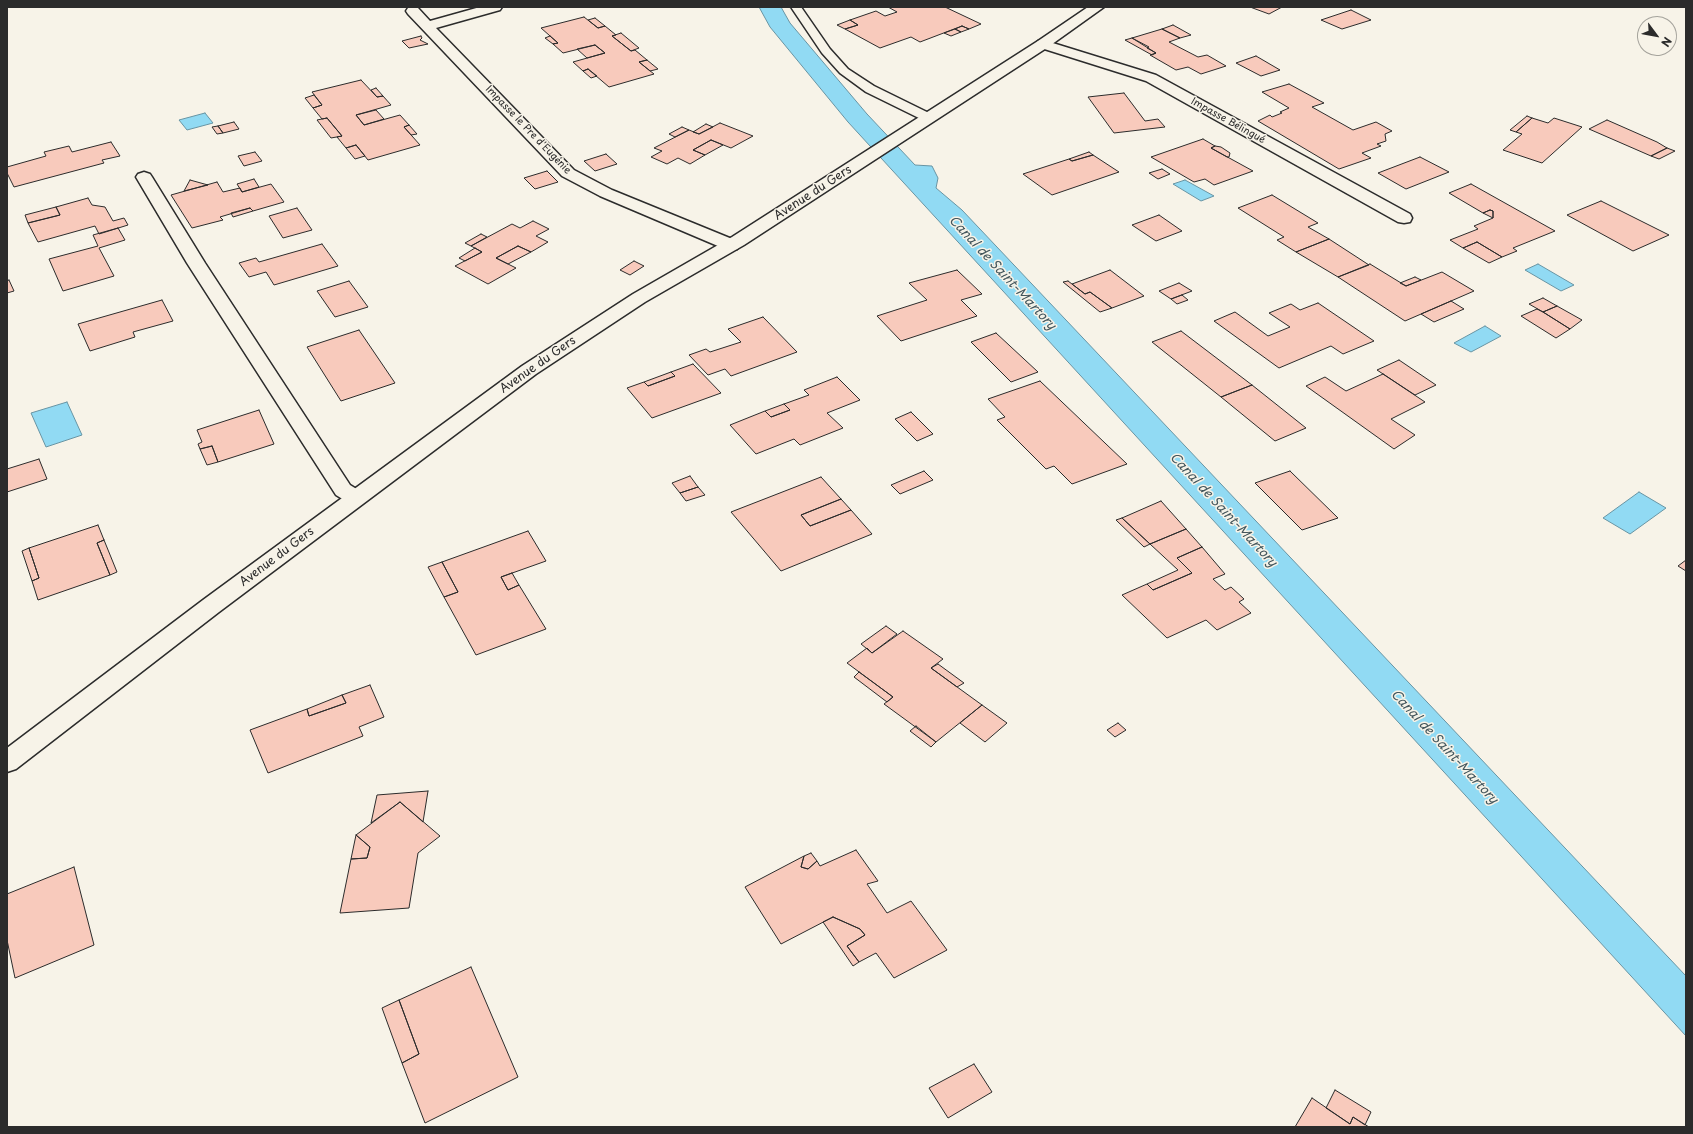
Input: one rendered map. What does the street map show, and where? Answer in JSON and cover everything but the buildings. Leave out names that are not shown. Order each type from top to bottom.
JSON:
[{"type":"street","points":[[427,26],[495,7]]},
{"type":"street","name":"Avenue du Gers","points":[[7,762],[211,606],[529,370],[639,298],[731,245],[1044,44],[1097,7]]},
{"type":"street","name":"Impasse le Pre d'Eugénie","points":[[413,11],[568,173],[606,193],[731,245]]},
{"type":"street","name":"Impasse Bélingué","points":[[1044,44],[1151,78],[1404,218]]},
{"type":"street","points":[[144,177],[196,262],[343,490],[356,498]]},
{"type":"lane","points":[[796,7],[826,51],[844,71],[870,89],[929,118]]},
{"type":"water","name":"Canal de Saint-Martory","points":[[759,7],[781,7],[790,23],[867,114],[915,165],[932,166],[938,178],[936,188],[962,210],[1686,976],[1686,1036],[848,122],[770,27]]},
{"type":"water","points":[[205,113],[213,123],[187,130],[179,120]]},
{"type":"water","points":[[1185,180],[1214,196],[1201,201],[1173,184]]},
{"type":"water","points":[[1538,264],[1574,285],[1561,291],[1525,270]]},
{"type":"water","points":[[1485,326],[1501,336],[1471,352],[1454,343]]},
{"type":"water","points":[[67,402],[82,435],[46,447],[31,413]]},
{"type":"water","points":[[1639,492],[1666,508],[1630,534],[1603,518]]}]
